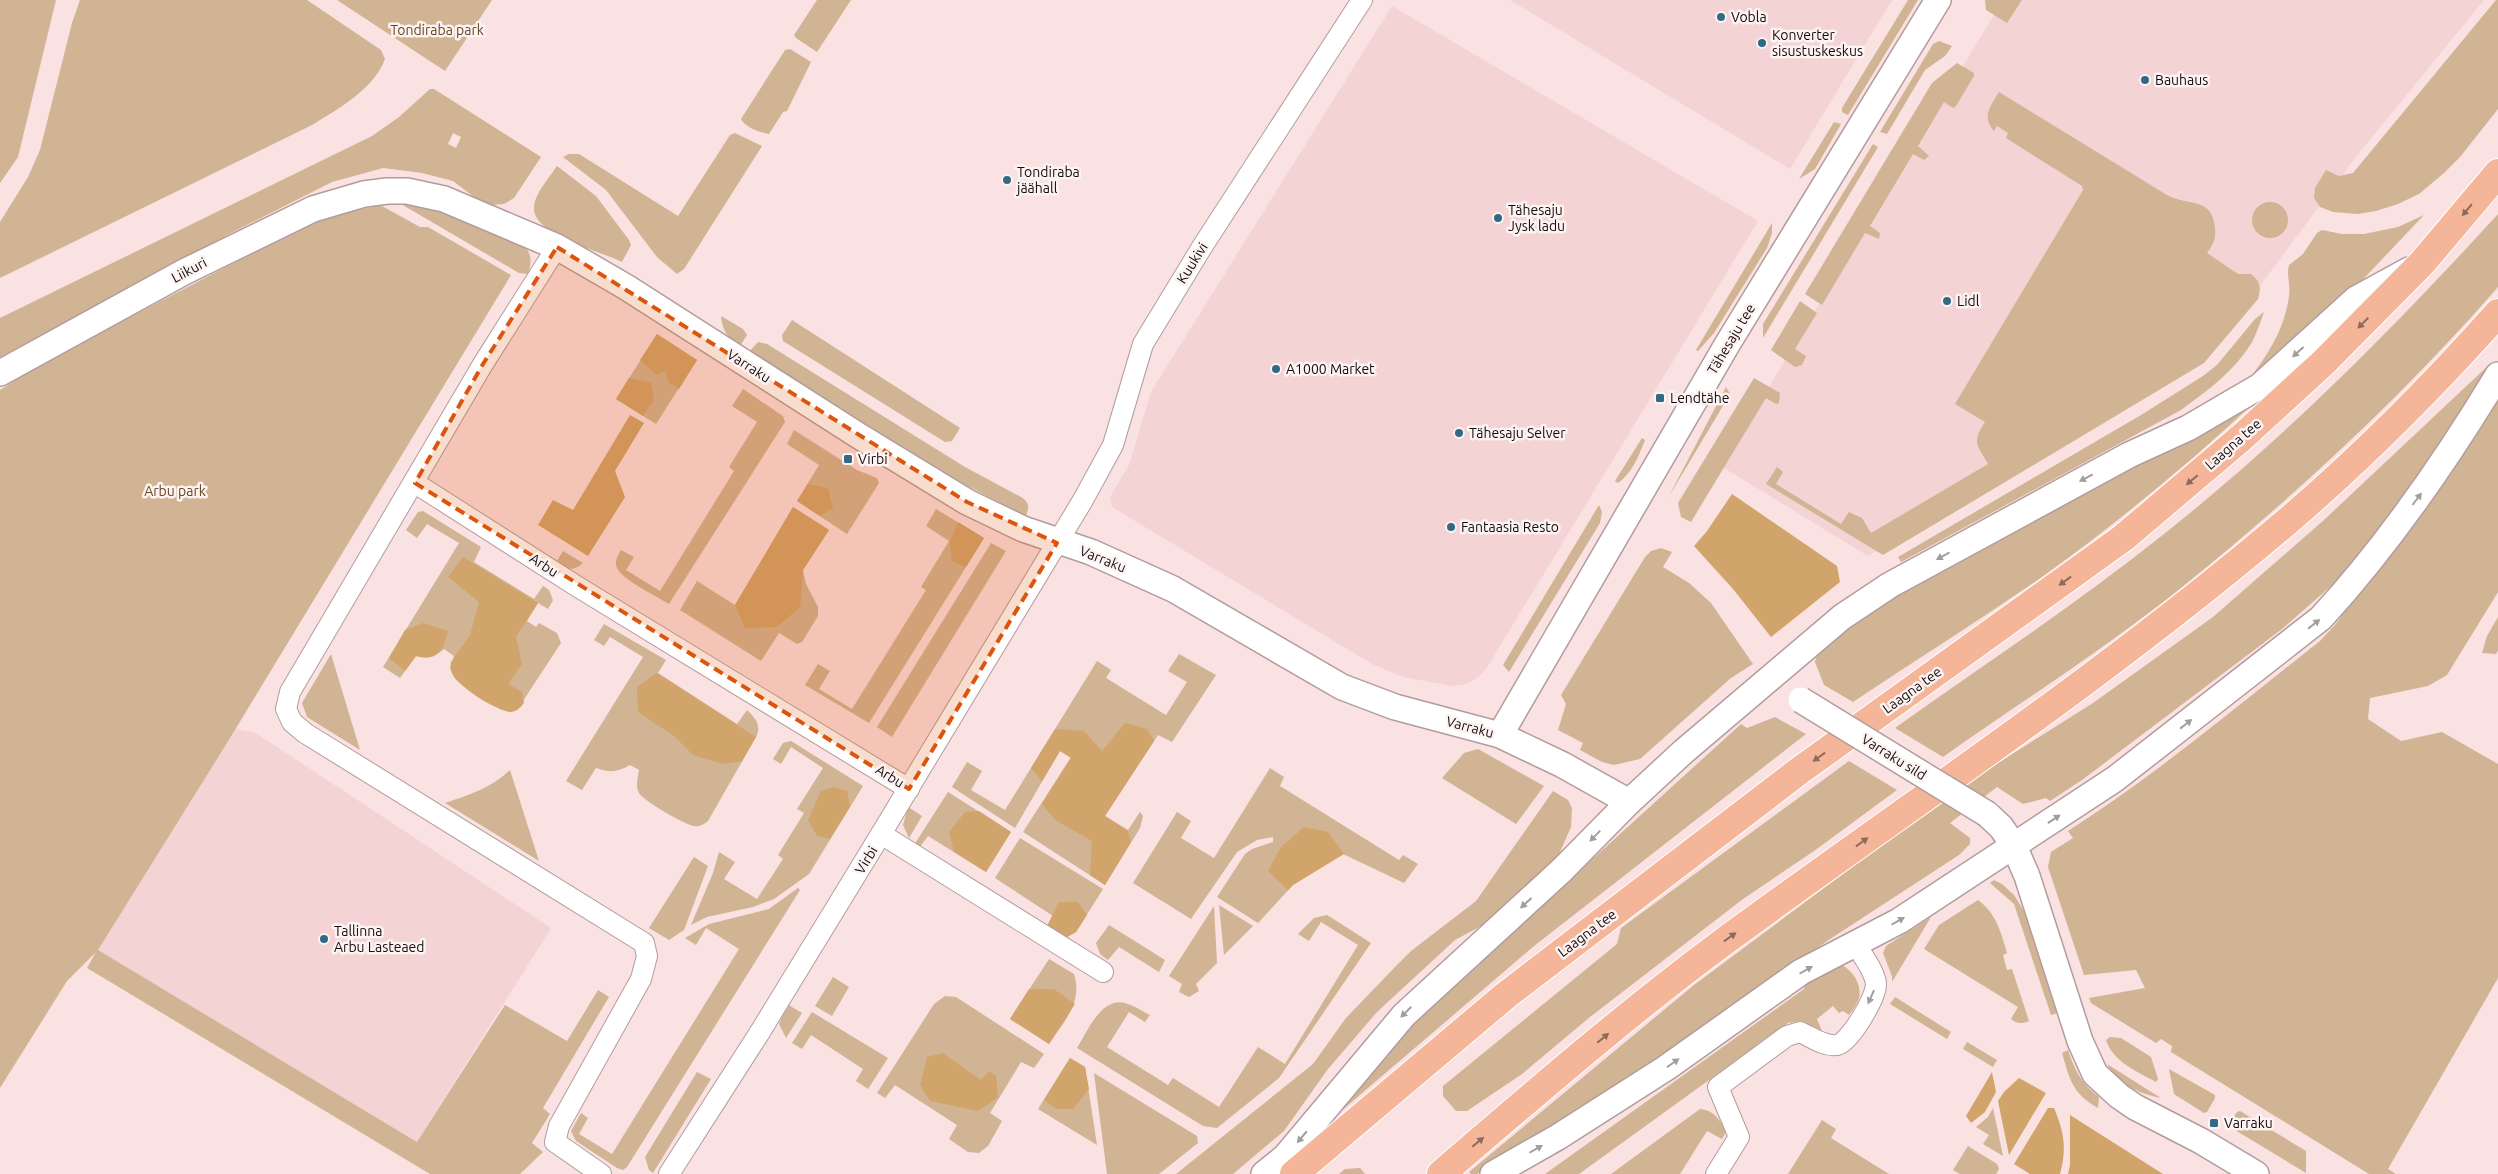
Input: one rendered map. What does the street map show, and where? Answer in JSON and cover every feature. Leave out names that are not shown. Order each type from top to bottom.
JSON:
[{"type":"main road","name":"Laagna tee","points":[[1294,1174],[1513,990],[1799,771],[2123,538],[2241,438],[2316,369],[2422,263],[2498,173]]},
{"type":"main road","points":[[1441,1174],[1661,990],[2105,666],[2198,595],[2286,523],[2351,462],[2425,390],[2498,313]]},
{"type":"street","name":"Kuukivi","points":[[1058,543],[1113,446],[1143,344],[1202,247],[1362,0]]},
{"type":"street","name":"Tähesaju tee","points":[[1500,735],[1728,343],[1938,0]]},
{"type":"street","name":"Varraku","points":[[387,191],[407,191],[444,199],[557,247],[626,287],[859,436],[967,502],[1023,529],[1058,543],[1091,552],[1173,589],[1342,687],[1395,707],[1500,735],[1563,765],[1629,802]]},
{"type":"street","name":"Liikuri","points":[[0,373],[176,276],[256,235],[335,202],[387,191]]},
{"type":"street","points":[[557,247],[483,364],[308,661],[290,692],[286,710],[292,722],[305,733],[644,943],[647,956],[641,979],[559,1126],[555,1142],[601,1174]]},
{"type":"street","points":[[1264,1174],[1285,1157],[1404,1014],[1562,870],[1629,802],[1842,617],[1890,585],[2129,455],[2188,428],[2260,386],[2356,300],[2422,263]]},
{"type":"street","points":[[1493,1174],[1566,1132],[1666,1068],[1801,972],[1898,921],[2115,779],[2321,618],[2349,587],[2432,479],[2498,375]]},
{"type":"street","name":"Arbu","points":[[415,482],[578,587],[909,789]]},
{"type":"street","name":"Virbi","points":[[669,1174],[760,1032],[1058,543]]},
{"type":"street","name":"Varraku sild","points":[[1774,675],[1801,700],[1987,814],[2001,827],[2014,846]]},
{"type":"street","points":[[881,834],[1103,972]]},
{"type":"street","points":[[2014,846],[2027,876],[2084,1052],[2095,1074],[2119,1096],[2134,1106],[2201,1141],[2256,1174]]},
{"type":"street","points":[[1716,1174],[1739,1137],[1718,1087],[1787,1036],[1800,1032],[1829,1045],[1839,1044],[1849,1037],[1860,1020],[1873,996],[1876,985],[1873,975],[1855,943]]},
{"type":"highlighted area","points":[[557,247],[967,502],[1057,543],[909,789],[415,483],[483,364]]},
{"type":"shaded area","points":[[1510,0],[1892,0],[1790,169]]},
{"type":"shaded area","points":[[2003,0],[2484,0],[2355,158],[2207,357],[1868,556],[1721,466]]},
{"type":"shaded area","points":[[1392,6],[1758,221],[1486,669],[1479,677],[1466,684],[1453,686],[1403,677],[1372,664],[1112,507],[1110,497],[1129,465],[1151,392]]},
{"type":"shaded area","points":[[657,334],[697,360],[679,389],[669,382],[665,371],[657,375],[640,360]]},
{"type":"shaded area","points":[[629,378],[651,383],[654,400],[643,416],[616,399]]},
{"type":"shaded area","points":[[630,415],[644,423],[615,471],[625,497],[588,556],[538,525],[553,500],[573,510]]},
{"type":"shaded area","points":[[808,484],[828,488],[833,508],[820,516],[797,501]]},
{"type":"shaded area","points":[[1732,494],[1837,566],[1840,582],[1771,637],[1733,589],[1694,546],[1707,531]]},
{"type":"shaded area","points":[[793,507],[829,530],[803,570],[800,607],[777,627],[745,628],[735,605]]},
{"type":"shaded area","points":[[958,522],[984,538],[966,567],[952,561],[950,541]]},
{"type":"shaded area","points":[[463,557],[538,603],[516,637],[522,664],[508,684],[522,692],[524,703],[513,712],[505,711],[480,698],[464,687],[451,672],[451,662],[470,635],[479,602],[448,577]]},
{"type":"shaded area","points":[[423,623],[448,631],[444,644],[434,656],[416,656],[405,671],[389,658],[405,630]]},
{"type":"shaded area","points":[[657,673],[756,737],[742,761],[723,764],[693,755],[674,736],[638,712],[637,687]]},
{"type":"shaded area","points":[[1125,723],[1147,729],[1154,741],[1105,816],[1128,831],[1131,842],[1105,885],[1090,875],[1092,841],[1055,820],[1042,804],[1071,758],[1060,751],[1042,781],[1031,768],[1055,729],[1084,731],[1102,751]]},
{"type":"shaded area","name":"Tallinna Arbu Lasteaed","points":[[236,729],[256,733],[551,928],[417,1142],[97,950]]},
{"type":"shaded area","points":[[834,787],[847,791],[850,807],[830,839],[817,836],[808,820],[821,791]]},
{"type":"shaded area","points":[[979,811],[1011,832],[986,872],[954,852],[949,832],[965,812]]},
{"type":"shaded area","points":[[1304,827],[1328,832],[1344,854],[1293,885],[1288,890],[1268,871],[1281,847]]},
{"type":"shaded area","points":[[1059,902],[1078,902],[1087,915],[1076,932],[1067,937],[1058,936],[1046,928]]},
{"type":"shaded area","points":[[1029,989],[1054,989],[1075,1004],[1049,1044],[1010,1019]]},
{"type":"shaded area","points":[[943,1053],[981,1080],[989,1071],[996,1076],[998,1097],[978,1111],[930,1101],[920,1085],[927,1057]]},
{"type":"shaded area","points":[[1070,1058],[1085,1067],[1089,1089],[1073,1109],[1057,1109],[1044,1100]]},
{"type":"shaded area","points":[[1992,1072],[1996,1092],[1985,1112],[1971,1123],[1966,1116]]},
{"type":"shaded area","points":[[2019,1078],[2046,1093],[2009,1155],[1998,1101],[2004,1092]]},
{"type":"shaded area","points":[[2048,1108],[2054,1108],[2062,1133],[2064,1148],[2060,1174],[2030,1174],[2014,1164]]},
{"type":"shaded area","points":[[2070,1115],[2163,1174],[2068,1174],[2070,1165]]},
{"type":"green space","points":[[0,0],[56,0],[18,157],[0,183]]},
{"type":"green space","points":[[80,0],[307,0],[381,50],[385,59],[373,80],[364,89],[344,105],[312,125],[0,278],[0,222],[28,177],[40,150],[72,23]]},
{"type":"green space","name":"Tondiraba park","points":[[337,0],[492,0],[445,71]]},
{"type":"green space","points":[[817,0],[851,0],[817,52],[794,35]]},
{"type":"green space","points":[[1908,0],[1918,0],[1848,115],[1842,112],[1842,108]]},
{"type":"green space","points":[[1985,0],[2022,0],[2007,23],[1986,10]]},
{"type":"green space","points":[[2496,0],[2498,0],[2498,109],[2460,157],[2419,194],[2398,204],[2358,214],[2333,212],[2320,207],[2314,198],[2315,188],[2326,170],[2339,176],[2353,173]]},
{"type":"green space","points":[[1939,41],[1952,46],[1945,56],[1925,70],[1887,134],[1880,132],[1933,44]]},
{"type":"green space","points":[[790,49],[811,62],[787,111],[783,112],[769,134],[753,129],[741,119],[785,50]]},
{"type":"green space","points":[[1957,63],[1974,73],[1974,76],[1956,106],[1953,108],[1944,102],[1918,146],[1929,156],[1924,160],[1913,154],[1870,226],[1880,233],[1879,239],[1865,233],[1822,305],[1805,294],[1932,83]]},
{"type":"green space","points":[[430,89],[434,89],[541,157],[514,198],[504,204],[492,205],[478,200],[453,181],[422,173],[383,168],[332,182],[229,234],[0,357],[0,318],[372,136],[399,117]],"holes":[[[453,133],[461,137],[456,148],[448,144]]]},
{"type":"green space","points":[[1999,92],[2167,195],[2204,207],[2213,218],[2215,228],[2214,242],[2207,253],[2238,274],[2251,274],[2257,280],[2260,292],[2258,299],[2204,363],[1883,555],[1766,484],[1777,467],[1783,472],[1776,484],[1841,524],[1849,512],[1862,518],[1871,533],[1988,464],[1977,443],[1978,434],[1985,422],[1955,404],[2083,190],[2082,186],[2006,138],[2008,133],[1997,126],[1994,131],[1988,121],[1988,116],[1990,107]]},
{"type":"green space","points":[[1834,122],[1841,124],[1815,169],[1799,179]]},
{"type":"green space","points":[[735,133],[762,146],[684,269],[677,274],[657,257],[606,190],[563,157],[569,154],[579,154],[678,216],[730,135]]},
{"type":"green space","points":[[1873,144],[1878,147],[1763,338],[1763,324]]},
{"type":"green space","points":[[557,166],[596,196],[629,240],[631,245],[622,262],[556,234],[544,226],[536,217],[534,207],[537,196]]},
{"type":"green space","points":[[2270,202],[2277,203],[2283,207],[2287,213],[2287,227],[2283,233],[2277,237],[2270,238],[2263,237],[2257,233],[2253,227],[2252,220],[2253,213],[2257,207],[2263,203]]},
{"type":"green space","points":[[401,204],[425,205],[520,241],[530,256],[528,274],[519,273]]},
{"type":"green space","name":"Arbu park","points":[[380,205],[420,227],[428,227],[511,275],[227,743],[98,950],[417,1142],[505,1005],[567,1041],[598,990],[609,997],[543,1108],[550,1114],[532,1143],[543,1152],[520,1174],[430,1174],[87,968],[96,952],[67,981],[0,1088],[0,390],[44,362],[228,266],[327,217]]},
{"type":"green space","points":[[2498,214],[2498,287],[2425,367],[2387,405],[2309,479],[2228,550],[2127,629],[1943,757],[1895,728],[2131,560],[2253,460],[2379,340]]},
{"type":"green space","points":[[2424,215],[2352,291],[2278,360],[2250,378],[2270,350],[2284,319],[2289,292],[2289,265],[2303,254],[2317,233],[2322,230],[2342,234],[2364,234],[2398,227]]},
{"type":"green space","points":[[1772,223],[1772,233],[1767,248],[1714,333],[1698,351],[1696,350]]},
{"type":"green space","points":[[1800,301],[1817,313],[1795,349],[1806,356],[1802,365],[1795,367],[1771,350]]},
{"type":"green space","points":[[2264,312],[2251,344],[2244,354],[2210,388],[2181,410],[1901,562],[1898,557],[2141,415],[2203,376],[2217,365],[2255,319]]},
{"type":"green space","points":[[721,316],[743,329],[747,335],[740,346],[726,334]]},
{"type":"green space","points":[[792,320],[960,428],[952,441],[945,442],[783,341],[782,335]]},
{"type":"green space","points":[[657,334],[697,360],[656,424],[616,399]]},
{"type":"green space","points":[[758,342],[767,344],[965,467],[1021,497],[1028,505],[1026,516],[952,478],[749,352]]},
{"type":"green space","points":[[2492,362],[2435,457],[2347,572],[2282,629],[2082,780],[2050,801],[2046,798],[2023,804],[1997,787],[1950,823],[1970,838],[1970,844],[1959,855],[1827,941],[1673,1051],[1477,1174],[1469,1172],[1694,985],[1922,815],[1979,775],[2093,703],[2213,617],[2324,520]]},
{"type":"green space","points":[[1754,378],[1780,393],[1779,403],[1776,404],[1766,398],[1691,522],[1681,517],[1678,503]]},
{"type":"green space","points":[[1726,387],[1730,394],[1668,498]]},
{"type":"green space","points":[[743,389],[783,416],[785,422],[669,604],[640,588],[620,573],[617,568],[617,559],[621,550],[634,557],[626,570],[660,591],[734,471],[729,467],[757,422],[732,406]]},
{"type":"green space","points":[[2498,393],[2498,592],[2447,675],[2428,686],[2370,698],[2368,719],[2401,741],[2442,732],[2498,764],[2498,978],[2388,1169],[2396,1174],[2369,1174],[2171,1052],[2172,1046],[2161,1039],[2156,1043],[2091,1003],[2089,998],[2145,988],[2136,970],[2084,975],[2048,867],[2051,852],[2073,838],[2068,831],[2165,763],[2320,641],[2335,625],[2425,502]]},
{"type":"green space","points":[[2253,404],[2176,472],[2070,557],[1853,702],[1824,685],[1815,662],[1817,654],[1851,623],[1885,602],[2128,469]]},
{"type":"green space","points":[[794,430],[857,470],[877,478],[879,483],[847,534],[797,501],[819,465],[787,444]]},
{"type":"green space","points":[[1642,438],[1645,440],[1635,464],[1618,483],[1615,481]]},
{"type":"green space","points":[[1599,505],[1602,512],[1600,523],[1509,672],[1503,665]]},
{"type":"green space","points":[[793,507],[829,530],[803,570],[806,584],[818,607],[818,616],[802,642],[797,644],[779,633],[761,661],[680,610],[697,581],[735,605]]},
{"type":"green space","points":[[936,509],[984,538],[869,723],[805,685],[818,664],[830,671],[819,689],[852,709],[926,590],[921,587],[949,541],[926,526]]},
{"type":"green space","points":[[423,511],[481,547],[474,562],[534,599],[543,586],[549,590],[553,600],[548,609],[538,603],[527,621],[536,627],[539,623],[557,633],[561,643],[517,710],[499,708],[469,691],[460,683],[450,668],[454,656],[444,649],[431,657],[416,656],[400,678],[383,667],[459,543],[427,524],[417,538],[406,530],[418,512]]},
{"type":"green space","points":[[991,543],[1006,551],[892,737],[877,727]]},
{"type":"green space","points":[[1661,548],[1672,552],[1663,567],[1689,583],[1711,603],[1753,664],[1731,678],[1640,759],[1614,765],[1602,762],[1580,750],[1583,743],[1558,730],[1566,704],[1561,695],[1645,557],[1651,551]]},
{"type":"green space","points":[[563,551],[583,563],[572,569],[555,564]]},
{"type":"green space","points":[[2498,617],[2498,650],[2496,654],[2482,653],[2487,636]]},
{"type":"green space","points":[[604,624],[666,660],[658,673],[737,724],[747,710],[757,722],[758,733],[756,737],[708,821],[703,825],[694,826],[682,822],[642,797],[637,787],[639,770],[630,765],[614,771],[596,768],[582,790],[566,781],[643,657],[610,637],[604,646],[594,640]]},
{"type":"green space","points":[[331,654],[360,750],[307,717],[302,703]]},
{"type":"green space","points":[[1179,654],[1216,675],[1172,742],[1158,735],[1105,816],[1128,830],[1140,812],[1143,816],[1140,828],[1105,885],[1023,832],[1071,757],[1060,751],[1015,828],[952,787],[967,762],[982,771],[971,790],[1005,810],[1097,661],[1111,670],[1106,678],[1166,715],[1187,682],[1168,671]]},
{"type":"green space","points":[[1775,717],[1806,734],[1534,946],[1340,1112],[1334,1112],[1388,1045],[1741,724],[1747,728]]},
{"type":"green space","points":[[791,741],[863,786],[809,874],[774,899],[753,907],[707,917],[691,925],[713,873],[719,852],[735,862],[724,879],[757,899],[783,859],[778,855],[804,813],[797,809],[823,768],[791,747],[781,764],[773,759],[783,743]]},
{"type":"green space","points":[[1478,749],[1544,786],[1516,824],[1442,778],[1464,753]]},
{"type":"green space","points":[[1849,761],[1897,790],[1814,851],[1743,899],[1590,1017],[1522,1074],[1467,1111],[1456,1111],[1443,1096],[1443,1086],[1617,944],[1621,928]]},
{"type":"green space","points":[[1270,768],[1284,777],[1280,786],[1399,860],[1403,855],[1418,864],[1404,883],[1343,854],[1293,885],[1258,923],[1217,897],[1245,854],[1252,849],[1273,842],[1273,837],[1257,840],[1237,852],[1191,919],[1133,883],[1177,812],[1191,821],[1181,838],[1214,858]]},
{"type":"green space","points":[[510,770],[539,861],[445,803],[471,794],[495,782]]},
{"type":"green space","points":[[1553,791],[1568,800],[1572,808],[1571,827],[1556,861],[1494,919],[1455,940],[1377,1012],[1328,1069],[1284,1131],[1233,1174],[1176,1174],[1313,1064],[1346,1018],[1411,951],[1476,901]]},
{"type":"green space","points":[[948,792],[1011,832],[986,872],[928,836],[919,848],[914,845]]},
{"type":"green space","points":[[908,807],[922,816],[909,838],[903,825]]},
{"type":"green space","points":[[1020,838],[1103,889],[1076,932],[1067,937],[1053,916],[995,878]]},
{"type":"green space","points":[[694,857],[708,866],[684,930],[669,940],[649,928]]},
{"type":"green space","points":[[1994,880],[2002,884],[2014,895],[2024,911],[2058,1013],[2051,1015],[2014,904],[1990,883]]},
{"type":"green space","points":[[798,888],[800,890],[627,1167],[623,1170],[617,1168],[576,1141],[571,1131],[581,1113],[588,1118],[579,1134],[612,1154],[739,949],[706,928],[696,945],[685,938],[709,924],[769,909]]},
{"type":"green space","points":[[1978,900],[1994,917],[2000,930],[2007,953],[2003,955],[2007,970],[2012,969],[2029,1021],[2027,1022],[2017,1023],[2013,1021],[2011,1019],[2018,1007],[1924,949],[1939,925]]},
{"type":"green space","points":[[1219,905],[1253,926],[1224,955]]},
{"type":"green space","points":[[1214,906],[1217,963],[1196,984],[1199,991],[1189,997],[1179,992],[1182,984],[1169,976]]},
{"type":"green space","points":[[1327,915],[1371,943],[1279,1078],[1217,1128],[1203,1126],[1077,1048],[1090,1025],[1102,1010],[1116,1003],[1131,1005],[1150,1015],[1145,1022],[1129,1012],[1107,1047],[1168,1085],[1173,1078],[1219,1107],[1258,1047],[1285,1064],[1358,945],[1321,922],[1309,941],[1298,934],[1314,918]]},
{"type":"green space","points":[[1931,917],[1892,982],[1892,976],[1883,953],[1886,946]]},
{"type":"green space","points":[[1109,925],[1165,960],[1159,972],[1119,947],[1108,960],[1100,954],[1096,943]]},
{"type":"green space","points":[[1049,959],[1074,974],[1076,994],[1066,1019],[1049,1044],[1010,1019]]},
{"type":"green space","points":[[1839,964],[1853,974],[1860,990],[1858,1001],[1849,1015],[1843,1011],[1839,1013],[1833,1006],[1817,1019],[1822,1031],[1802,1021],[1788,1023],[1579,1174],[1545,1174],[1804,989],[1807,980]]},
{"type":"green space","points":[[833,977],[849,987],[832,1016],[815,1006]]},
{"type":"green space","points":[[945,996],[956,997],[1044,1054],[1034,1068],[1021,1062],[990,1113],[1002,1121],[988,1146],[979,1153],[968,1152],[949,1139],[957,1125],[895,1085],[885,1098],[877,1093],[934,1004]]},
{"type":"green space","points":[[1895,997],[1951,1032],[1947,1039],[1890,1004]]},
{"type":"green space","points":[[787,1004],[802,1013],[786,1038],[779,1024]]},
{"type":"green space","points":[[812,1012],[888,1058],[868,1089],[856,1081],[863,1069],[811,1035],[802,1049],[792,1043]]},
{"type":"green space","points":[[2110,1037],[2121,1038],[2151,1057],[2158,1079],[2156,1082],[2120,1060],[2109,1048],[2106,1040]]},
{"type":"green space","points":[[1967,1042],[1997,1060],[1993,1067],[1963,1049]]},
{"type":"green space","points":[[2068,1050],[2080,1076],[2099,1097],[2098,1108],[2083,1097],[2073,1085],[2062,1053]]},
{"type":"green space","points":[[1070,1058],[1085,1067],[1097,1145],[1038,1109]]},
{"type":"green space","points":[[2107,1064],[2161,1098],[2144,1094],[2123,1083]]},
{"type":"green space","points":[[2169,1069],[2215,1095],[2207,1112],[2204,1113],[2174,1094]]},
{"type":"green space","points":[[697,1072],[711,1079],[653,1173],[649,1170],[645,1157]]},
{"type":"green space","points":[[1094,1073],[1197,1136],[1198,1143],[1159,1174],[1107,1174]]},
{"type":"green space","points":[[1993,1108],[2003,1156],[1983,1144],[1989,1135],[1976,1127],[1988,1117]]},
{"type":"green space","points":[[1700,1109],[1713,1113],[1727,1130],[1722,1139],[1707,1131],[1680,1174],[1611,1174]]},
{"type":"green space","points":[[2240,1111],[2306,1151],[2306,1173],[2230,1127],[2229,1124],[2237,1112]]},
{"type":"green space","points":[[1822,1120],[1836,1129],[1831,1138],[1889,1174],[1788,1174]]},
{"type":"green space","points":[[1968,1146],[1997,1164],[1999,1169],[1996,1174],[1960,1174],[1953,1170]]},
{"type":"green space","points":[[1360,1168],[1365,1174],[1339,1174],[1345,1169]]},
{"type":"place","name":"Vobla","points":[[1721,17]]},
{"type":"place","name":"Konverter sisustuskeskus","points":[[1762,43]]},
{"type":"place","name":"Bauhaus","points":[[2145,80]]},
{"type":"place","name":"Tondiraba jäähall","points":[[1007,180]]},
{"type":"place","name":"Tähesaju Jysk ladu","points":[[1498,218]]},
{"type":"place","name":"Lidl","points":[[1947,301]]},
{"type":"place","name":"A1000 Market","points":[[1276,369]]},
{"type":"place","name":"Lendtähe","points":[[1660,398]]},
{"type":"place","name":"Tähesaju Selver","points":[[1459,433]]},
{"type":"place","name":"Virbi","points":[[848,459]]},
{"type":"place","name":"Fantaasia Resto","points":[[1451,527]]},
{"type":"place","name":"Tallinna Arbu Lasteaed","points":[[324,939]]},
{"type":"place","name":"Varraku","points":[[2214,1123]]}]
